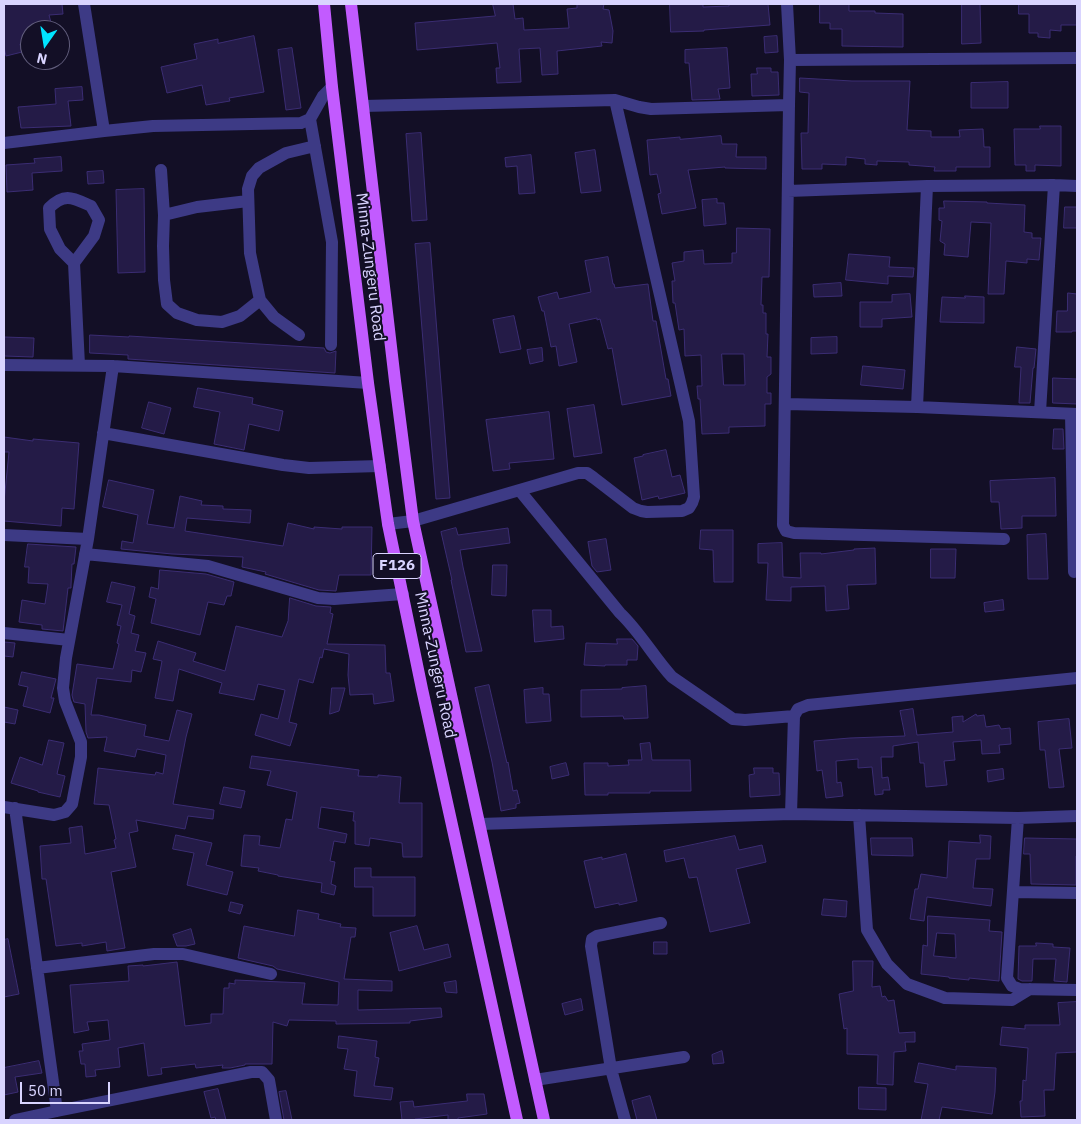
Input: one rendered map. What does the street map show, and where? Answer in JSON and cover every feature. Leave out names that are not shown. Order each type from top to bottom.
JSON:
[{"type":"main road","name":"Minna-Zungeru Road","points":[[324,4],[332,87],[368,383],[388,524],[517,1120]]},
{"type":"main road","name":"Minna-Zungeru Road","points":[[351,4],[393,371],[413,521],[544,1120]]},
{"type":"street","points":[[84,4],[104,130]]},
{"type":"street","points":[[787,4],[790,60],[783,525],[786,531],[794,533],[1004,539]]},
{"type":"street","points":[[790,60],[1077,58]]},
{"type":"street","points":[[4,143],[104,130],[153,126],[301,123],[310,119],[323,96],[332,87]]},
{"type":"street","points":[[388,524],[413,521],[578,473],[587,473],[634,508],[641,511],[682,511],[689,508],[692,503],[694,497],[689,421],[615,100]]},
{"type":"street","points":[[363,106],[615,100],[639,107],[651,108],[789,105]]},
{"type":"street","points":[[310,119],[332,242],[331,346]]},
{"type":"street","points":[[299,335],[274,317],[260,300],[250,252],[248,189],[252,176],[259,168],[286,153],[314,146]]},
{"type":"street","points":[[161,170],[164,215],[164,280],[167,304],[177,313],[197,320],[222,322],[240,316],[260,300]]},
{"type":"street","points":[[1040,412],[1054,185]]},
{"type":"street","points":[[788,190],[927,186],[1077,186]]},
{"type":"street","points":[[918,407],[927,186]]},
{"type":"street","points":[[74,264],[60,249],[50,229],[49,208],[57,200],[66,198],[92,206],[99,220],[94,236],[74,264],[79,366]]},
{"type":"street","points":[[164,215],[196,207],[248,201]]},
{"type":"street","points":[[332,242],[351,240]]},
{"type":"street","points":[[4,364],[113,366],[368,383]]},
{"type":"street","points":[[57,1111],[37,968],[9,808],[54,815],[65,812],[72,804],[80,756],[80,742],[65,700],[63,688],[69,640],[88,539],[113,366]]},
{"type":"street","points":[[786,404],[918,407],[1074,414],[1074,572]]},
{"type":"street","points":[[103,433],[283,465],[309,468],[380,466]]},
{"type":"street","points":[[520,491],[620,613],[632,625],[672,677],[733,718],[745,720],[794,716]]},
{"type":"street","points":[[4,535],[88,539]]},
{"type":"street","points":[[85,554],[208,566],[318,598],[334,599],[402,594]]},
{"type":"street","points":[[4,633],[69,640]]},
{"type":"street","points":[[791,814],[794,716],[798,709],[808,705],[1077,678]]},
{"type":"street","points":[[480,824],[791,814],[1018,818],[1077,816]]},
{"type":"street","points":[[859,815],[867,930],[887,964],[900,978],[907,984],[945,998],[1012,1000],[1030,989]]},
{"type":"street","points":[[1018,818],[1007,978],[1012,986],[1020,989],[1077,990]]},
{"type":"street","points":[[1013,892],[1077,893]]},
{"type":"street","points":[[625,1120],[611,1069],[591,946],[592,939],[597,936],[661,923]]},
{"type":"street","points":[[37,968],[154,954],[183,954],[271,974]]},
{"type":"street","points":[[535,1080],[684,1057]]},
{"type":"street","points":[[15,1120],[251,1072],[262,1072],[269,1080],[276,1120]]},
{"type":"building","points":[[4,4],[62,4],[63,14],[49,15],[50,20],[20,20],[20,52],[6,56],[4,47]]},
{"type":"building","points":[[493,4],[513,4],[515,19],[523,18],[524,30],[569,28],[567,9],[577,8],[577,4],[604,4],[603,9],[609,10],[613,31],[612,43],[601,42],[602,46],[557,51],[558,74],[542,75],[540,48],[519,49],[521,82],[497,83],[496,68],[500,68],[497,43],[417,50],[415,23],[495,16]]},
{"type":"building","points":[[670,4],[703,4],[703,7],[729,6],[729,4],[768,4],[770,25],[671,32]]},
{"type":"building","points":[[820,4],[849,4],[849,11],[903,14],[903,47],[842,46],[842,29],[830,29],[830,23],[820,23]]},
{"type":"building","points":[[962,4],[980,4],[981,43],[962,44]]},
{"type":"building","points":[[1019,4],[1077,4],[1077,25],[1061,25],[1061,31],[1050,30],[1050,38],[1038,37],[1038,33],[1029,33],[1029,14],[1019,14]]},
{"type":"building","points":[[254,36],[264,92],[229,98],[230,101],[206,105],[202,85],[167,93],[161,67],[197,59],[194,44],[218,39],[218,43]]},
{"type":"building","points":[[777,36],[778,52],[765,53],[764,37]]},
{"type":"building","points":[[292,48],[301,108],[286,110],[278,50]]},
{"type":"building","points":[[727,48],[730,88],[718,89],[720,99],[692,100],[689,63],[685,63],[685,50]]},
{"type":"building","points":[[757,68],[771,68],[771,72],[778,72],[779,95],[752,96],[751,74],[757,74]]},
{"type":"building","points":[[800,78],[852,81],[910,81],[907,130],[931,131],[931,137],[960,137],[959,130],[983,129],[984,147],[990,147],[990,167],[956,167],[956,171],[934,171],[935,167],[909,165],[909,162],[877,161],[877,165],[865,164],[865,159],[846,157],[846,165],[822,164],[822,169],[802,169],[801,133],[808,133],[809,93],[800,92]]},
{"type":"building","points":[[1008,82],[1008,108],[971,108],[971,83]]},
{"type":"building","points":[[82,87],[83,100],[68,101],[71,126],[21,128],[18,107],[56,104],[55,89]]},
{"type":"building","points":[[1040,126],[1061,126],[1061,166],[1035,165],[1035,171],[1026,171],[1026,165],[1015,165],[1014,129],[1040,129]]},
{"type":"building","points":[[421,133],[427,220],[412,221],[406,134]]},
{"type":"building","points":[[721,136],[722,144],[737,144],[736,157],[766,157],[766,169],[725,167],[688,170],[696,208],[662,214],[658,194],[661,193],[657,174],[650,175],[647,140]]},
{"type":"building","points":[[595,150],[601,191],[581,193],[575,153]]},
{"type":"building","points":[[531,155],[535,193],[519,194],[517,166],[506,167],[505,158]]},
{"type":"building","points":[[61,157],[62,171],[32,173],[33,190],[7,192],[6,165],[35,163],[34,159]]},
{"type":"building","points":[[103,171],[104,183],[88,184],[87,172]]},
{"type":"building","points":[[144,189],[145,272],[118,273],[116,190]]},
{"type":"building","points":[[717,199],[717,203],[724,203],[726,224],[704,226],[702,200]]},
{"type":"building","points":[[944,201],[1025,205],[1024,232],[1032,233],[1032,238],[1041,238],[1039,260],[1027,259],[1027,263],[1006,261],[1004,294],[988,294],[991,223],[971,222],[968,257],[944,255],[945,244],[940,241],[942,221],[939,220],[939,208],[944,208]]},
{"type":"building","points":[[1065,207],[1077,207],[1077,228],[1064,228]]},
{"type":"building","points":[[737,228],[770,229],[769,277],[762,277],[761,305],[763,305],[763,313],[766,313],[766,334],[768,334],[767,357],[771,357],[771,374],[767,377],[767,393],[771,393],[771,404],[765,404],[765,426],[729,427],[729,433],[702,434],[700,399],[698,399],[697,386],[702,386],[701,355],[685,356],[684,329],[679,330],[675,303],[673,303],[672,281],[675,281],[672,263],[684,261],[684,252],[703,250],[704,264],[732,263],[732,253],[736,253]],"holes":[[[722,354],[744,354],[745,385],[724,385]]]},
{"type":"building","points":[[430,243],[450,498],[436,499],[415,244]]},
{"type":"building","points":[[849,254],[890,257],[889,267],[914,268],[913,277],[888,276],[888,284],[846,280]]},
{"type":"building","points":[[608,257],[615,288],[648,284],[653,321],[656,321],[666,379],[668,379],[671,396],[622,405],[612,348],[608,349],[600,319],[597,320],[597,318],[569,324],[577,362],[559,366],[556,346],[551,347],[544,311],[542,311],[538,297],[557,292],[559,299],[591,292],[585,261]]},
{"type":"building","points":[[841,283],[842,296],[814,297],[813,285]]},
{"type":"building","points":[[1068,293],[1077,294],[1077,331],[1056,332],[1057,311],[1067,311]]},
{"type":"building","points":[[910,294],[912,317],[882,319],[882,327],[860,327],[860,302],[892,302],[892,295]]},
{"type":"building","points":[[965,296],[984,297],[984,323],[940,322],[942,297],[965,298]]},
{"type":"building","points":[[514,316],[521,349],[500,353],[493,320]]},
{"type":"building","points":[[90,335],[324,348],[326,352],[330,353],[336,351],[335,373],[128,359],[128,355],[90,353]]},
{"type":"building","points":[[4,337],[34,338],[33,357],[4,356]]},
{"type":"building","points":[[837,337],[837,353],[811,354],[811,338]]},
{"type":"building","points":[[1017,347],[1036,349],[1030,403],[1019,403],[1021,367],[1015,367]]},
{"type":"building","points":[[542,348],[543,361],[530,364],[527,350]]},
{"type":"building","points":[[863,366],[905,370],[903,389],[861,385]]},
{"type":"building","points":[[1053,378],[1077,379],[1077,404],[1053,403]]},
{"type":"building","points":[[198,388],[253,398],[252,404],[283,411],[279,431],[249,424],[244,450],[214,444],[220,412],[194,407]]},
{"type":"building","points":[[149,402],[171,408],[164,434],[142,428]]},
{"type":"building","points":[[594,405],[602,453],[574,457],[567,409]]},
{"type":"building","points":[[549,412],[554,459],[509,463],[510,469],[493,471],[486,420]]},
{"type":"building","points":[[1054,429],[1063,429],[1064,449],[1053,449]]},
{"type":"building","points":[[4,437],[33,441],[33,439],[79,443],[74,509],[62,508],[61,526],[4,521],[9,452],[4,452]]},
{"type":"building","points":[[666,450],[672,477],[680,475],[685,493],[659,499],[658,496],[642,500],[634,458]]},
{"type":"building","points":[[1055,478],[1056,516],[1022,516],[1022,528],[1001,529],[999,502],[991,502],[990,481]]},
{"type":"building","points":[[109,480],[154,490],[147,524],[174,528],[180,496],[202,501],[201,505],[223,506],[223,509],[251,510],[250,523],[187,518],[185,531],[283,546],[288,523],[314,529],[314,527],[342,529],[342,527],[372,527],[371,575],[339,575],[336,591],[319,590],[265,574],[266,572],[242,567],[243,557],[172,554],[121,549],[122,541],[133,543],[138,515],[103,507]]},
{"type":"building","points":[[456,528],[458,535],[508,528],[510,543],[460,550],[482,651],[466,652],[441,532]]},
{"type":"building","points":[[701,530],[733,530],[733,582],[714,582],[713,550],[700,549]]},
{"type":"building","points":[[1046,534],[1048,579],[1028,579],[1027,535]]},
{"type":"building","points":[[606,539],[611,570],[597,572],[592,566],[588,542]]},
{"type":"building","points":[[782,543],[783,577],[801,578],[800,553],[821,554],[875,548],[876,584],[847,585],[849,609],[826,611],[825,586],[791,587],[791,601],[766,600],[768,563],[758,563],[758,544]]},
{"type":"building","points":[[28,544],[76,547],[74,564],[72,564],[71,588],[68,588],[63,631],[42,629],[42,625],[19,622],[22,600],[45,604],[48,584],[28,583],[29,567],[25,567]]},
{"type":"building","points":[[931,549],[956,549],[955,578],[931,578]]},
{"type":"building","points":[[493,565],[507,565],[506,596],[492,595]]},
{"type":"building","points":[[160,570],[206,574],[234,582],[231,596],[227,596],[224,605],[208,602],[200,635],[151,623],[156,599],[149,597],[151,587],[158,589]]},
{"type":"building","points":[[112,582],[135,587],[129,614],[135,616],[131,633],[139,635],[135,651],[146,653],[141,672],[132,670],[131,682],[97,678],[91,715],[146,725],[144,736],[169,741],[177,710],[192,714],[173,804],[214,810],[213,819],[188,816],[185,829],[136,820],[138,831],[129,833],[136,867],[111,872],[125,948],[107,951],[106,942],[82,946],[82,943],[56,946],[46,879],[42,879],[40,846],[71,843],[69,828],[82,826],[85,854],[116,848],[109,805],[94,804],[98,768],[155,775],[156,772],[163,774],[166,755],[137,749],[135,757],[104,751],[107,737],[88,738],[85,704],[74,702],[73,699],[77,664],[113,669],[119,644],[117,643],[121,626],[117,625],[122,605],[107,602]]},
{"type":"building","points":[[290,598],[316,606],[331,607],[330,613],[333,614],[327,644],[385,645],[386,673],[390,673],[394,701],[374,704],[373,694],[350,695],[348,675],[349,654],[324,649],[313,683],[299,679],[289,722],[297,724],[290,746],[255,735],[261,714],[278,719],[285,690],[258,684],[254,700],[219,693],[222,683],[179,669],[173,701],[155,698],[162,661],[153,659],[158,641],[196,653],[193,661],[225,671],[236,626],[282,637],[288,621]]},
{"type":"building","points":[[1003,600],[1004,610],[985,612],[984,603]]},
{"type":"building","points":[[533,610],[551,610],[551,627],[563,626],[564,639],[535,642]]},
{"type":"building","points":[[617,639],[632,639],[638,646],[637,660],[627,660],[627,665],[584,665],[586,643],[617,644]]},
{"type":"building","points":[[4,642],[15,643],[13,657],[4,656]]},
{"type":"building","points":[[22,672],[56,679],[51,698],[54,698],[50,713],[23,706],[28,687],[19,685]]},
{"type":"building","points":[[489,685],[508,762],[513,791],[517,790],[520,803],[516,804],[516,808],[501,811],[475,688]]},
{"type":"building","points":[[646,686],[648,718],[624,719],[623,716],[581,717],[581,690],[622,689]]},
{"type":"building","points":[[332,688],[345,688],[339,711],[330,714]]},
{"type":"building","points":[[543,688],[543,694],[549,694],[551,721],[526,723],[524,690]]},
{"type":"building","points":[[4,707],[18,710],[15,724],[4,722]]},
{"type":"building","points":[[913,709],[917,735],[953,732],[952,717],[963,716],[963,722],[976,714],[977,716],[984,715],[986,727],[999,725],[1001,729],[1010,728],[1011,744],[999,745],[1000,753],[982,754],[981,740],[953,742],[955,760],[944,761],[947,785],[926,787],[924,763],[920,763],[918,742],[893,746],[893,757],[881,757],[882,778],[888,777],[890,790],[883,790],[883,794],[875,795],[872,767],[858,768],[858,759],[836,761],[837,783],[841,782],[843,796],[826,798],[822,770],[817,771],[814,741],[905,736],[900,711]]},
{"type":"building","points":[[1069,719],[1072,748],[1059,749],[1064,787],[1049,788],[1045,750],[1040,750],[1038,722]]},
{"type":"building","points":[[49,740],[64,743],[57,774],[65,776],[60,797],[11,783],[20,757],[42,765]]},
{"type":"building","points":[[650,743],[652,760],[690,760],[691,791],[650,791],[650,793],[585,795],[584,763],[608,763],[608,766],[629,765],[628,760],[642,760],[640,744]]},
{"type":"building","points":[[252,756],[359,770],[358,776],[401,777],[399,803],[422,803],[422,857],[403,857],[402,843],[370,838],[369,846],[355,844],[354,812],[321,807],[318,828],[347,834],[345,843],[334,841],[330,861],[335,862],[331,884],[336,886],[334,895],[321,892],[322,883],[278,876],[258,871],[259,868],[241,866],[244,835],[260,836],[259,845],[280,848],[286,819],[292,820],[297,792],[267,785],[271,771],[250,768]]},
{"type":"building","points":[[566,763],[569,775],[552,779],[550,767]]},
{"type":"building","points":[[754,768],[773,768],[773,773],[779,773],[780,795],[750,797],[749,775],[754,774]]},
{"type":"building","points":[[1003,769],[1004,779],[988,782],[987,771]]},
{"type":"building","points":[[224,787],[245,791],[241,808],[220,804]]},
{"type":"building","points":[[176,835],[212,843],[206,865],[233,872],[227,895],[187,885],[194,853],[173,849]]},
{"type":"building","points":[[980,835],[991,836],[990,859],[976,859],[973,888],[993,889],[991,906],[927,897],[924,921],[910,919],[915,889],[918,889],[921,874],[947,878],[949,841],[980,843]]},
{"type":"building","points":[[735,836],[739,850],[762,845],[766,862],[736,869],[750,923],[710,932],[697,877],[689,878],[684,858],[666,862],[664,851]]},
{"type":"building","points":[[871,838],[912,838],[913,856],[872,855]]},
{"type":"building","points":[[1025,838],[1077,839],[1076,885],[1031,884],[1030,854],[1024,854]]},
{"type":"building","points":[[626,854],[637,901],[595,908],[584,861]]},
{"type":"building","points":[[355,868],[371,868],[371,877],[415,877],[415,916],[373,916],[373,887],[355,887]]},
{"type":"building","points":[[824,899],[847,901],[846,917],[822,915]]},
{"type":"building","points":[[231,902],[243,905],[240,914],[229,911]]},
{"type":"building","points":[[298,910],[319,914],[318,919],[341,924],[340,927],[356,928],[355,937],[351,937],[344,979],[392,981],[392,991],[358,990],[358,1010],[441,1008],[442,1017],[410,1021],[410,1023],[336,1024],[336,1021],[289,1020],[287,1026],[273,1022],[272,1064],[245,1064],[230,1068],[222,1068],[223,1065],[196,1068],[195,1064],[161,1068],[162,1074],[148,1076],[144,1043],[118,1048],[120,1067],[95,1070],[96,1076],[86,1077],[85,1064],[81,1064],[79,1051],[83,1051],[82,1044],[110,1040],[108,1020],[87,1022],[89,1030],[74,1033],[70,985],[129,981],[128,966],[177,962],[185,1026],[211,1023],[211,1014],[223,1014],[224,988],[229,988],[229,983],[235,984],[235,980],[305,983],[302,1004],[338,1005],[339,982],[277,969],[273,966],[238,958],[244,926],[294,936]]},
{"type":"building","points":[[928,916],[990,920],[989,931],[1002,932],[999,981],[969,978],[969,980],[921,974],[923,945],[927,946]],"holes":[[[937,933],[955,934],[956,958],[934,956]]]},
{"type":"building","points":[[417,926],[424,950],[448,944],[451,957],[399,971],[390,933]]},
{"type":"building","points":[[191,929],[195,944],[177,946],[173,935]]},
{"type":"building","points":[[8,939],[19,994],[4,997],[4,940]]},
{"type":"building","points":[[654,942],[667,942],[667,954],[654,954]]},
{"type":"building","points":[[1036,943],[1070,948],[1067,982],[1054,981],[1056,959],[1033,959],[1032,981],[1018,979],[1019,946],[1036,946]]},
{"type":"building","points":[[853,961],[873,961],[872,987],[880,986],[882,997],[885,996],[888,1001],[894,1000],[899,1033],[915,1032],[915,1042],[905,1042],[906,1051],[894,1052],[893,1085],[877,1084],[878,1055],[847,1054],[847,1028],[844,1029],[839,994],[853,991]]},
{"type":"building","points":[[456,981],[457,993],[446,992],[444,983]]},
{"type":"building","points":[[581,999],[583,1010],[565,1015],[562,1004]]},
{"type":"building","points":[[1077,1002],[1077,1052],[1056,1053],[1054,1090],[1044,1090],[1045,1116],[1021,1117],[1020,1101],[1022,1101],[1023,1080],[1026,1081],[1028,1048],[1000,1045],[1002,1027],[1025,1029],[1025,1025],[1060,1025],[1058,1003]]},
{"type":"building","points":[[339,1036],[377,1041],[375,1057],[379,1058],[374,1086],[393,1088],[391,1100],[354,1096],[357,1071],[344,1069],[348,1049],[338,1048]]},
{"type":"building","points":[[722,1051],[724,1063],[713,1064],[712,1055]]},
{"type":"building","points":[[39,1061],[42,1073],[15,1077],[18,1092],[4,1095],[4,1068]]},
{"type":"building","points":[[919,1063],[956,1070],[956,1066],[996,1068],[992,1114],[942,1107],[939,1120],[921,1120],[928,1084],[915,1082]]},
{"type":"building","points":[[859,1087],[886,1088],[886,1110],[859,1109]]},
{"type":"building","points":[[218,1089],[226,1120],[216,1120],[215,1117],[211,1118],[204,1092]]},
{"type":"building","points":[[286,1091],[292,1120],[284,1120],[279,1092]]},
{"type":"building","points":[[467,1094],[484,1094],[487,1114],[458,1118],[458,1120],[448,1120],[448,1115],[402,1120],[400,1102],[413,1101],[414,1107],[467,1101]]},
{"type":"building","points":[[650,1096],[657,1120],[637,1120],[632,1101]]}]
